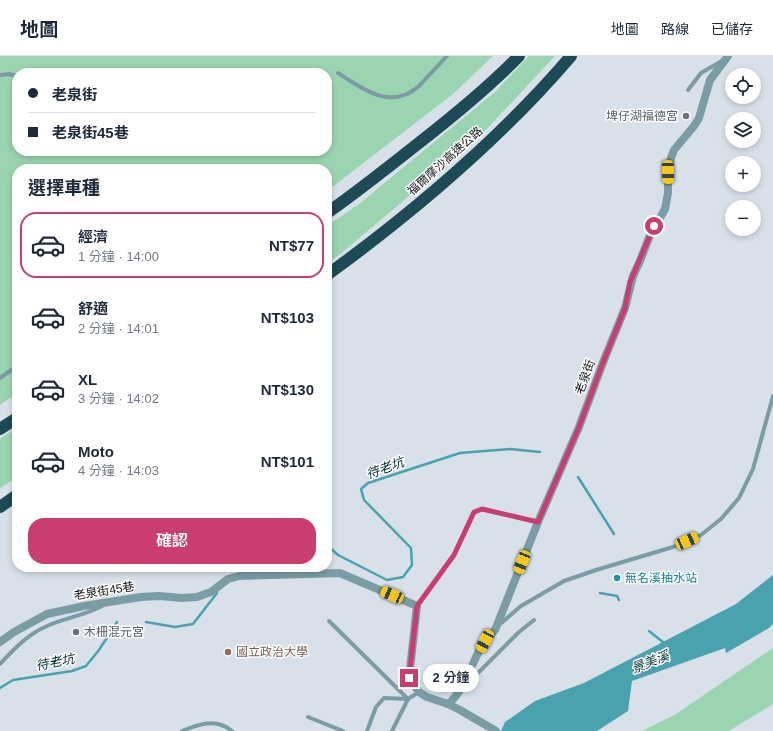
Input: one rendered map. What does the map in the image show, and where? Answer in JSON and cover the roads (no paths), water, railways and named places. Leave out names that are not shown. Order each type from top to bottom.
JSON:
[{"type":"highway","points":[[332,210],[357,192],[444,123],[503,72],[519,56]]},
{"type":"highway","name":"福爾摩沙高速公路","points":[[332,271],[362,250],[464,166],[550,80],[571,56]]},
{"type":"highway","points":[[0,429],[12,421]]},
{"type":"highway","points":[[0,507],[12,499]]},
{"type":"street","name":"老泉街","points":[[448,704],[452,701],[461,686],[485,641],[495,630],[538,522],[579,427],[625,308],[633,276],[650,235],[664,209],[668,193],[668,172],[674,150],[699,118],[710,80],[727,57]]},
{"type":"street","name":"老泉街45巷","points":[[0,642],[14,632],[47,614],[84,606],[158,596],[182,598],[197,597],[211,592],[228,579],[239,576],[340,573],[417,606]]},
{"type":"street","points":[[417,606],[409,678],[418,692],[427,697],[448,704],[496,731]]},
{"type":"lane","points":[[338,72],[363,90],[380,96],[402,96],[420,86],[447,56]]},
{"type":"lane","points":[[688,90],[701,73],[727,57]]},
{"type":"lane","points":[[0,75],[12,75]]},
{"type":"lane","points":[[0,378],[12,370]]},
{"type":"lane","points":[[495,630],[520,606],[564,581],[673,547],[701,535],[721,519],[739,498],[753,468],[773,396]]},
{"type":"lane","points":[[417,606],[454,555],[474,512],[482,509],[538,522]]},
{"type":"lane","points":[[0,664],[29,635],[46,626],[92,611],[110,602]]},
{"type":"lane","points":[[461,686],[469,682],[519,632],[534,620]]},
{"type":"lane","points":[[329,621],[408,699]]},
{"type":"lane","points":[[392,731],[408,699],[418,692]]},
{"type":"lane","points":[[367,731],[376,707],[384,698],[408,699]]},
{"type":"lane","points":[[308,717],[343,731]]},
{"type":"lane","points":[[182,731],[199,724],[207,723],[225,725],[232,731]]},
{"type":"water","name":"景美溪","points":[[773,575],[773,624],[769,628],[726,653],[725,648],[632,681],[628,711],[597,731],[501,731],[505,722],[535,701],[584,683],[736,604]]},
{"type":"waterway","name":"待老坑","points":[[332,550],[338,555],[387,580],[403,577],[412,565],[411,548],[364,500],[361,489],[368,483],[460,453],[510,449],[540,452]]},
{"type":"waterway","name":"待老坑","points":[[578,477],[614,534]]},
{"type":"waterway","name":"待老坑","points":[[146,622],[175,627],[193,624],[217,593]]},
{"type":"waterway","name":"待老坑","points":[[600,593],[617,596],[619,600]]},
{"type":"waterway","name":"待老坑","points":[[0,688],[13,680],[72,671],[86,666],[99,650],[117,622]]},
{"type":"waterway","name":"待老坑","points":[[649,631],[664,643]]},
{"type":"place","name":"埤仔湖福德宮","points":[[686,116]]},
{"type":"place","name":"無名溪抽水站","points":[[617,578]]},
{"type":"place","name":"木柵混元宮","points":[[76,632]]},
{"type":"place","name":"國立政治大學","points":[[228,652]]}]
